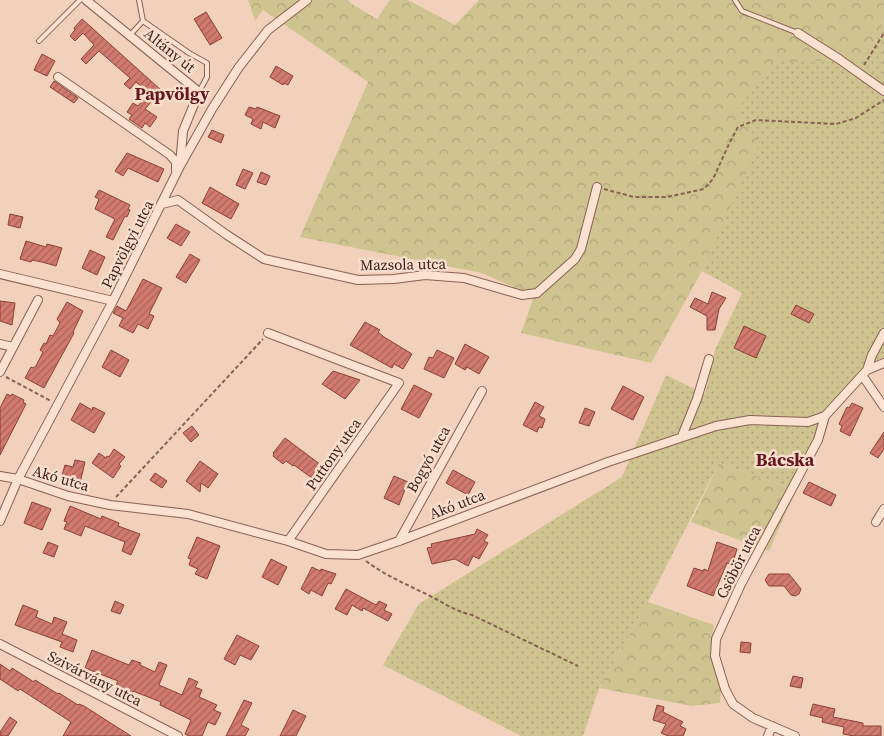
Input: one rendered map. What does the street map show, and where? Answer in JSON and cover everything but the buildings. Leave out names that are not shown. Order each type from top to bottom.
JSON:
[{"type":"street","name":"Altány út","points":[[86,0],[199,92],[183,131],[180,166]]},
{"type":"street","name":"Papvölgyi utca","points":[[0,521],[18,480],[57,404],[113,301],[180,166],[212,109],[239,67],[268,30],[306,0]]},
{"type":"street","points":[[798,33],[884,91]]},
{"type":"street","points":[[58,77],[170,155],[176,162],[176,175]]},
{"type":"street","name":"Mazsola utca","points":[[162,204],[178,200],[226,235],[264,259],[358,280],[394,279],[425,275],[464,278],[522,295],[537,293],[575,259],[581,250],[597,188]]},
{"type":"street","points":[[0,274],[113,301]]},
{"type":"street","points":[[0,373],[38,300]]},
{"type":"street","points":[[825,416],[865,372],[884,333]]},
{"type":"street","name":"Puttony utca","points":[[268,334],[399,383],[288,541]]},
{"type":"street","points":[[0,344],[13,347]]},
{"type":"street","points":[[682,436],[697,399],[709,359]]},
{"type":"street","points":[[865,372],[884,363]]},
{"type":"street","points":[[865,372],[884,407]]},
{"type":"street","name":"Bogyó utca","points":[[399,541],[482,391]]},
{"type":"street","name":"Akó utca","points":[[0,476],[68,496],[110,505],[188,514],[288,541],[326,554],[358,554],[399,541],[682,436],[716,426],[750,420],[808,422],[825,416]]},
{"type":"street","name":"Csöbör utca","points":[[795,736],[752,718],[733,704],[725,689],[715,656],[716,639],[741,584],[818,440],[825,416]]},
{"type":"street","points":[[876,522],[884,509]]},
{"type":"street","name":"Szivárvány utca","points":[[0,644],[178,736]]},
{"type":"street","points":[[768,736],[772,726]]},
{"type":"lane","points":[[39,42],[80,0]]},
{"type":"lane","points":[[130,36],[142,21],[139,0]]},
{"type":"lane","points":[[735,0],[742,11],[798,33]]},
{"type":"lane","points":[[142,21],[207,63],[207,76],[199,92]]},
{"type":"path","points":[[857,72],[868,62],[884,33]]},
{"type":"path","points":[[597,188],[634,197],[667,196],[704,189],[713,179],[728,144],[738,127],[756,120],[836,124],[856,118],[884,100]]},
{"type":"path","points":[[110,505],[268,334]]},
{"type":"path","points":[[0,373],[57,404]]},
{"type":"path","points":[[358,554],[382,573],[457,611],[472,615],[578,666]]},
{"type":"green space","points":[[248,0],[348,0],[377,19],[390,0],[408,0],[455,25],[479,0],[884,0],[884,22],[869,57],[814,62],[778,62],[734,112],[760,142],[702,271],[651,363],[521,333],[534,296],[482,273],[300,237],[368,82],[263,10],[255,21]]},
{"type":"green space","points":[[884,22],[884,368],[869,374],[828,420],[796,490],[719,463],[648,602],[599,688],[583,736],[521,736],[383,665],[419,604],[622,477],[666,375],[705,394],[715,350],[742,293],[702,271],[711,248],[733,112],[778,62],[814,62],[869,57]]},
{"type":"green space","points":[[719,463],[796,490],[769,551],[691,522]]},
{"type":"green space","points":[[648,602],[714,625],[711,653],[721,692],[720,703],[692,706],[599,688]]},
{"type":"district","name":"Papvölgy","points":[[172,93]]},
{"type":"district","name":"Bácska","points":[[785,459]]}]
